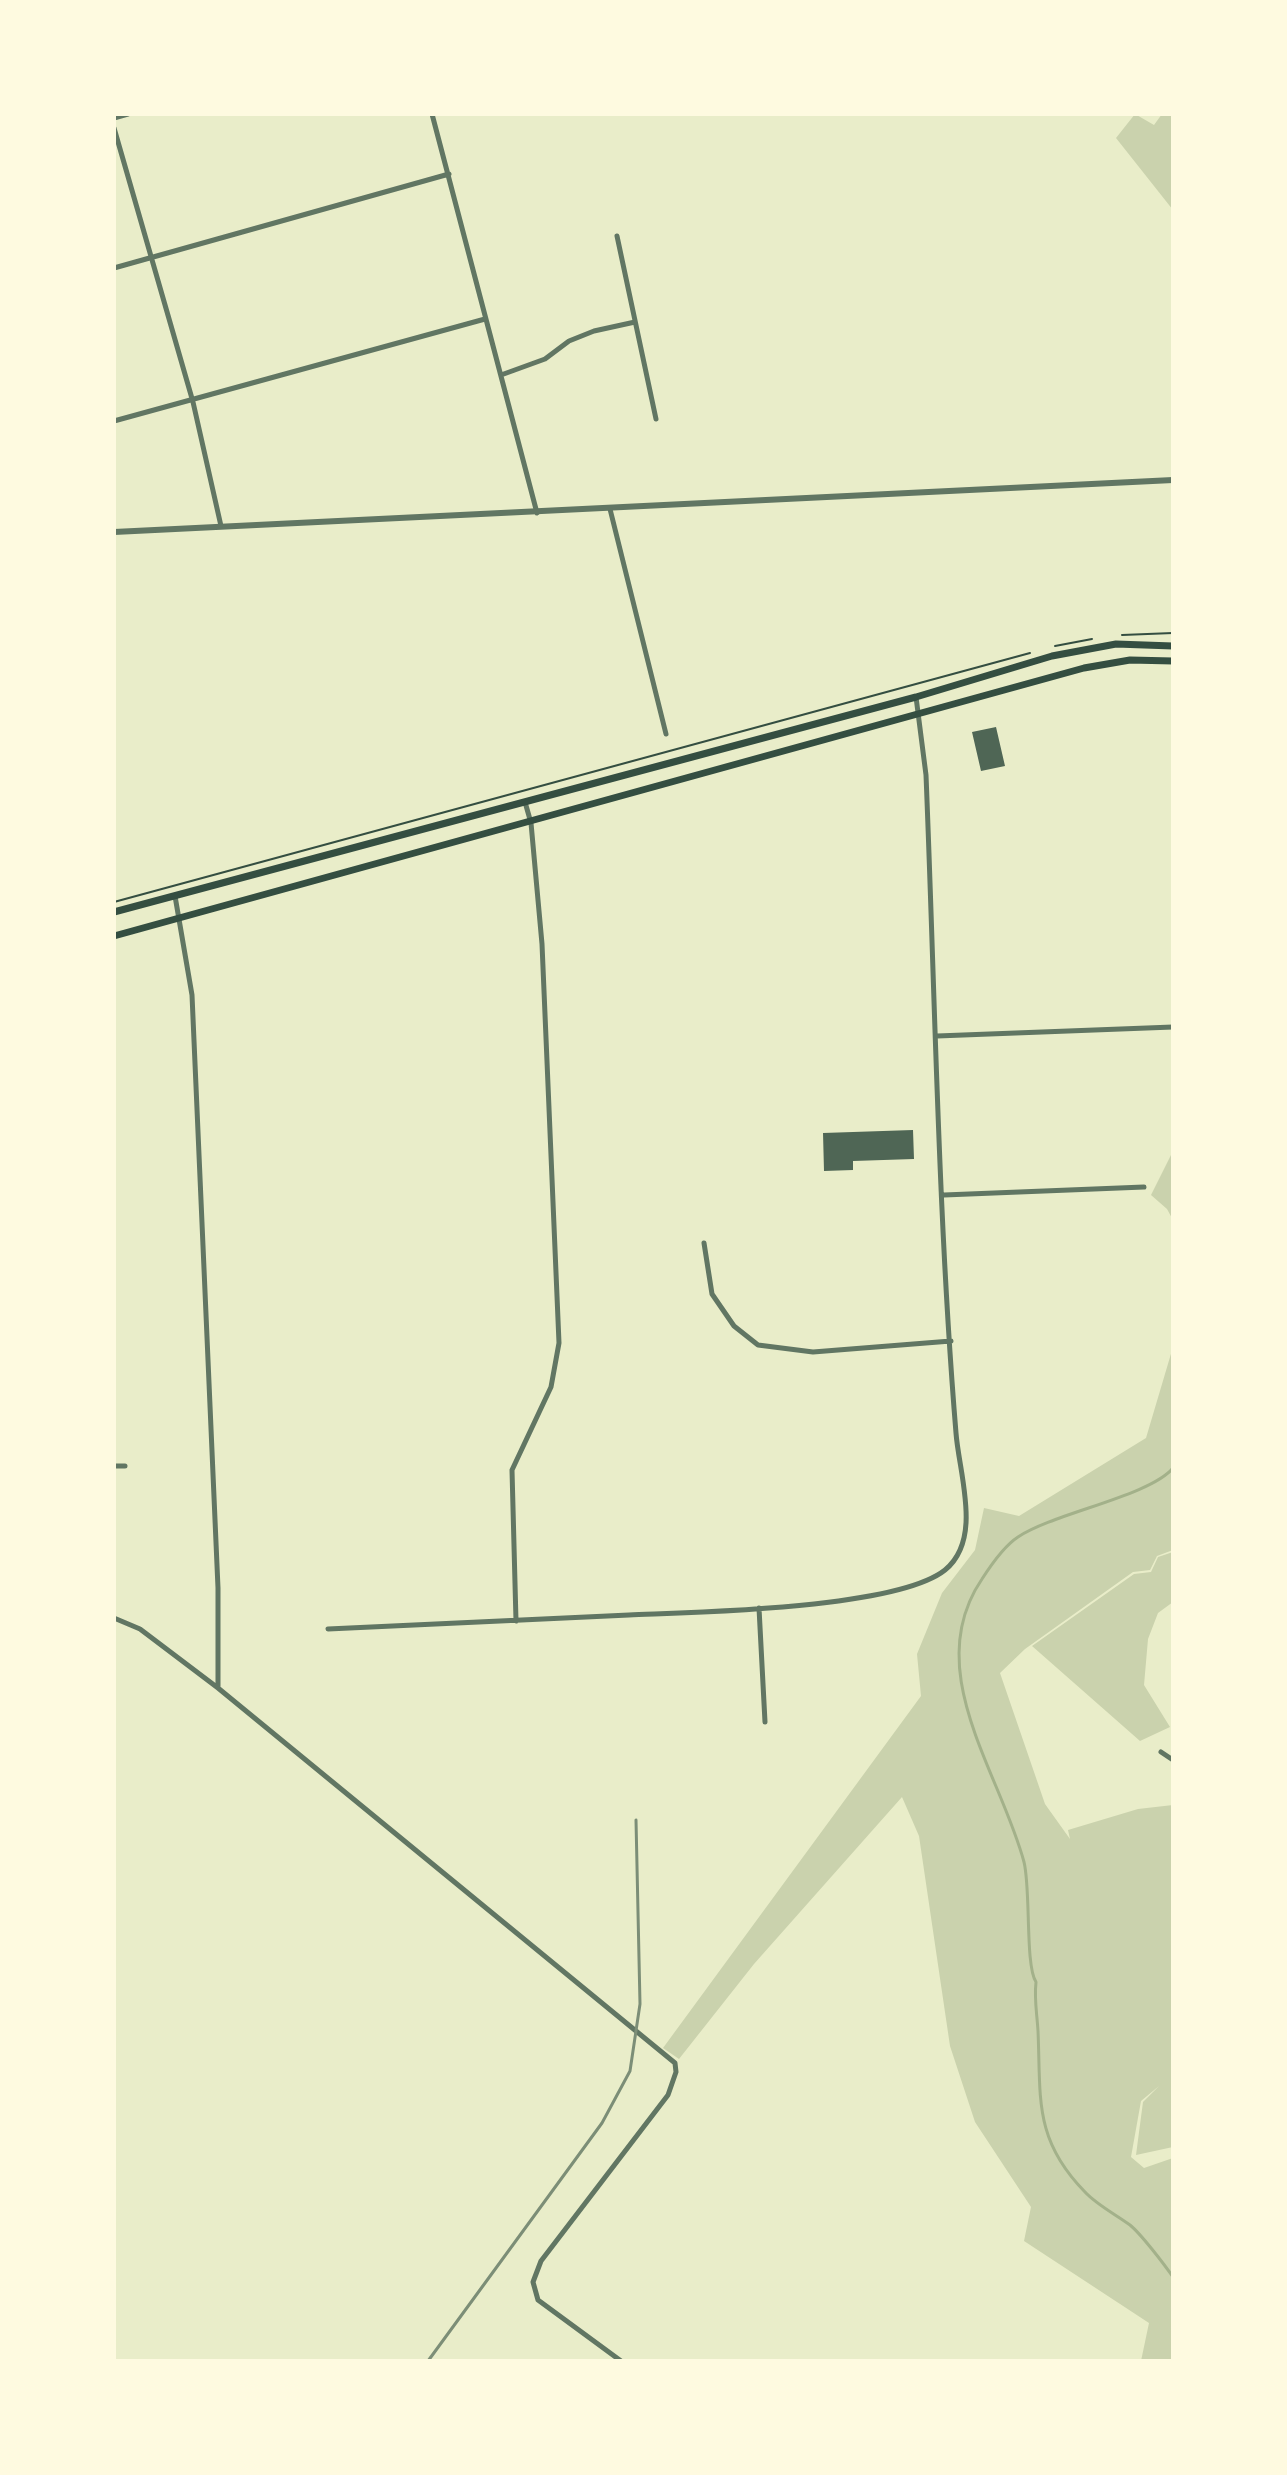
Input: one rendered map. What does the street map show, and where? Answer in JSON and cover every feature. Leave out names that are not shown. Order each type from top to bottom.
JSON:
[{"type":"main road","points":[[114,912],[1093,647],[1173,646]]},
{"type":"main road","points":[[114,936],[920,716],[1084,668],[1130,660],[1173,661]]},
{"type":"street","points":[[114,118],[128,114]]},
{"type":"street","points":[[432,114],[538,514]]},
{"type":"street","points":[[114,128],[193,402],[221,526]]},
{"type":"street","points":[[114,268],[449,174]]},
{"type":"street","points":[[617,236],[656,419]]},
{"type":"street","points":[[114,421],[193,402],[485,319]]},
{"type":"street","points":[[501,375],[545,359],[569,341],[594,331],[635,322]]},
{"type":"street","points":[[114,532],[538,514],[1173,480]]},
{"type":"street","points":[[610,509],[666,734]]},
{"type":"street","points":[[328,1629],[759,1608],[888,1593],[941,1573],[958,1555],[964,1536],[966,1504],[956,1442],[926,775],[916,697]]},
{"type":"street","points":[[516,1621],[512,1470],[551,1387],[559,1343],[543,958],[531,823],[525,802]]},
{"type":"street","points":[[175,896],[192,995],[195,1040],[218,1588],[218,1688]]},
{"type":"street","points":[[937,1036],[1173,1027]]},
{"type":"street","points":[[944,1195],[1144,1187]]},
{"type":"street","points":[[704,1243],[712,1294],[734,1326],[758,1345],[813,1352],[951,1341]]},
{"type":"street","points":[[114,1466],[125,1466]]},
{"type":"street","points":[[759,1608],[765,1722]]},
{"type":"street","points":[[114,1618],[140,1629],[218,1688],[675,2063],[676,2072],[668,2095],[541,2261],[533,2282],[538,2300],[621,2361]]},
{"type":"street","points":[[1161,1752],[1173,1760]]},
{"type":"path","points":[[1116,635],[1173,633]]},
{"type":"path","points":[[1049,648],[1103,637]]},
{"type":"path","points":[[114,902],[1033,652]]},
{"type":"green space","points":[[1135,114],[1154,125],[1162,114],[1173,114],[1173,210],[1116,138]]},
{"type":"green space","points":[[1173,1151],[1173,1220],[1167,1209],[1151,1195]]},
{"type":"green space","points":[[1173,1347],[1173,1550],[1157,1556],[1150,1570],[1133,1572],[1025,1649],[1000,1673],[1045,1804],[1070,1839],[1068,1830],[1138,1809],[1173,1805],[1173,2147],[1136,2155],[1143,2102],[1159,2086],[1141,2101],[1131,2157],[1144,2168],[1173,2158],[1173,2361],[1141,2361],[1149,2323],[1024,2241],[1031,2207],[975,2122],[950,2046],[919,1836],[902,1797],[754,1964],[679,2059],[663,2048],[921,1696],[917,1654],[942,1593],[975,1550],[984,1508],[1019,1516],[1146,1438]]},
{"type":"green space","points":[[1173,1552],[1173,1602],[1158,1613],[1148,1639],[1144,1685],[1170,1727],[1140,1741],[1032,1646],[1134,1574],[1151,1572],[1158,1557]]},
{"type":"building","points":[[996,727],[1005,766],[981,771],[972,732]]},
{"type":"building","points":[[913,1130],[914,1159],[853,1161],[853,1170],[824,1171],[823,1133]]},
{"type":"waterway","points":[[1173,1468],[1144,1487],[1034,1528],[1013,1541],[982,1579],[965,1614],[959,1649],[962,1685],[971,1721],[1024,1862],[1030,1960],[1036,1982],[1040,2097],[1048,2135],[1068,2173],[1095,2201],[1135,2229],[1173,2277]]},
{"type":"railway","points":[[428,2361],[602,2123],[630,2071],[640,2004],[636,1820]]}]
